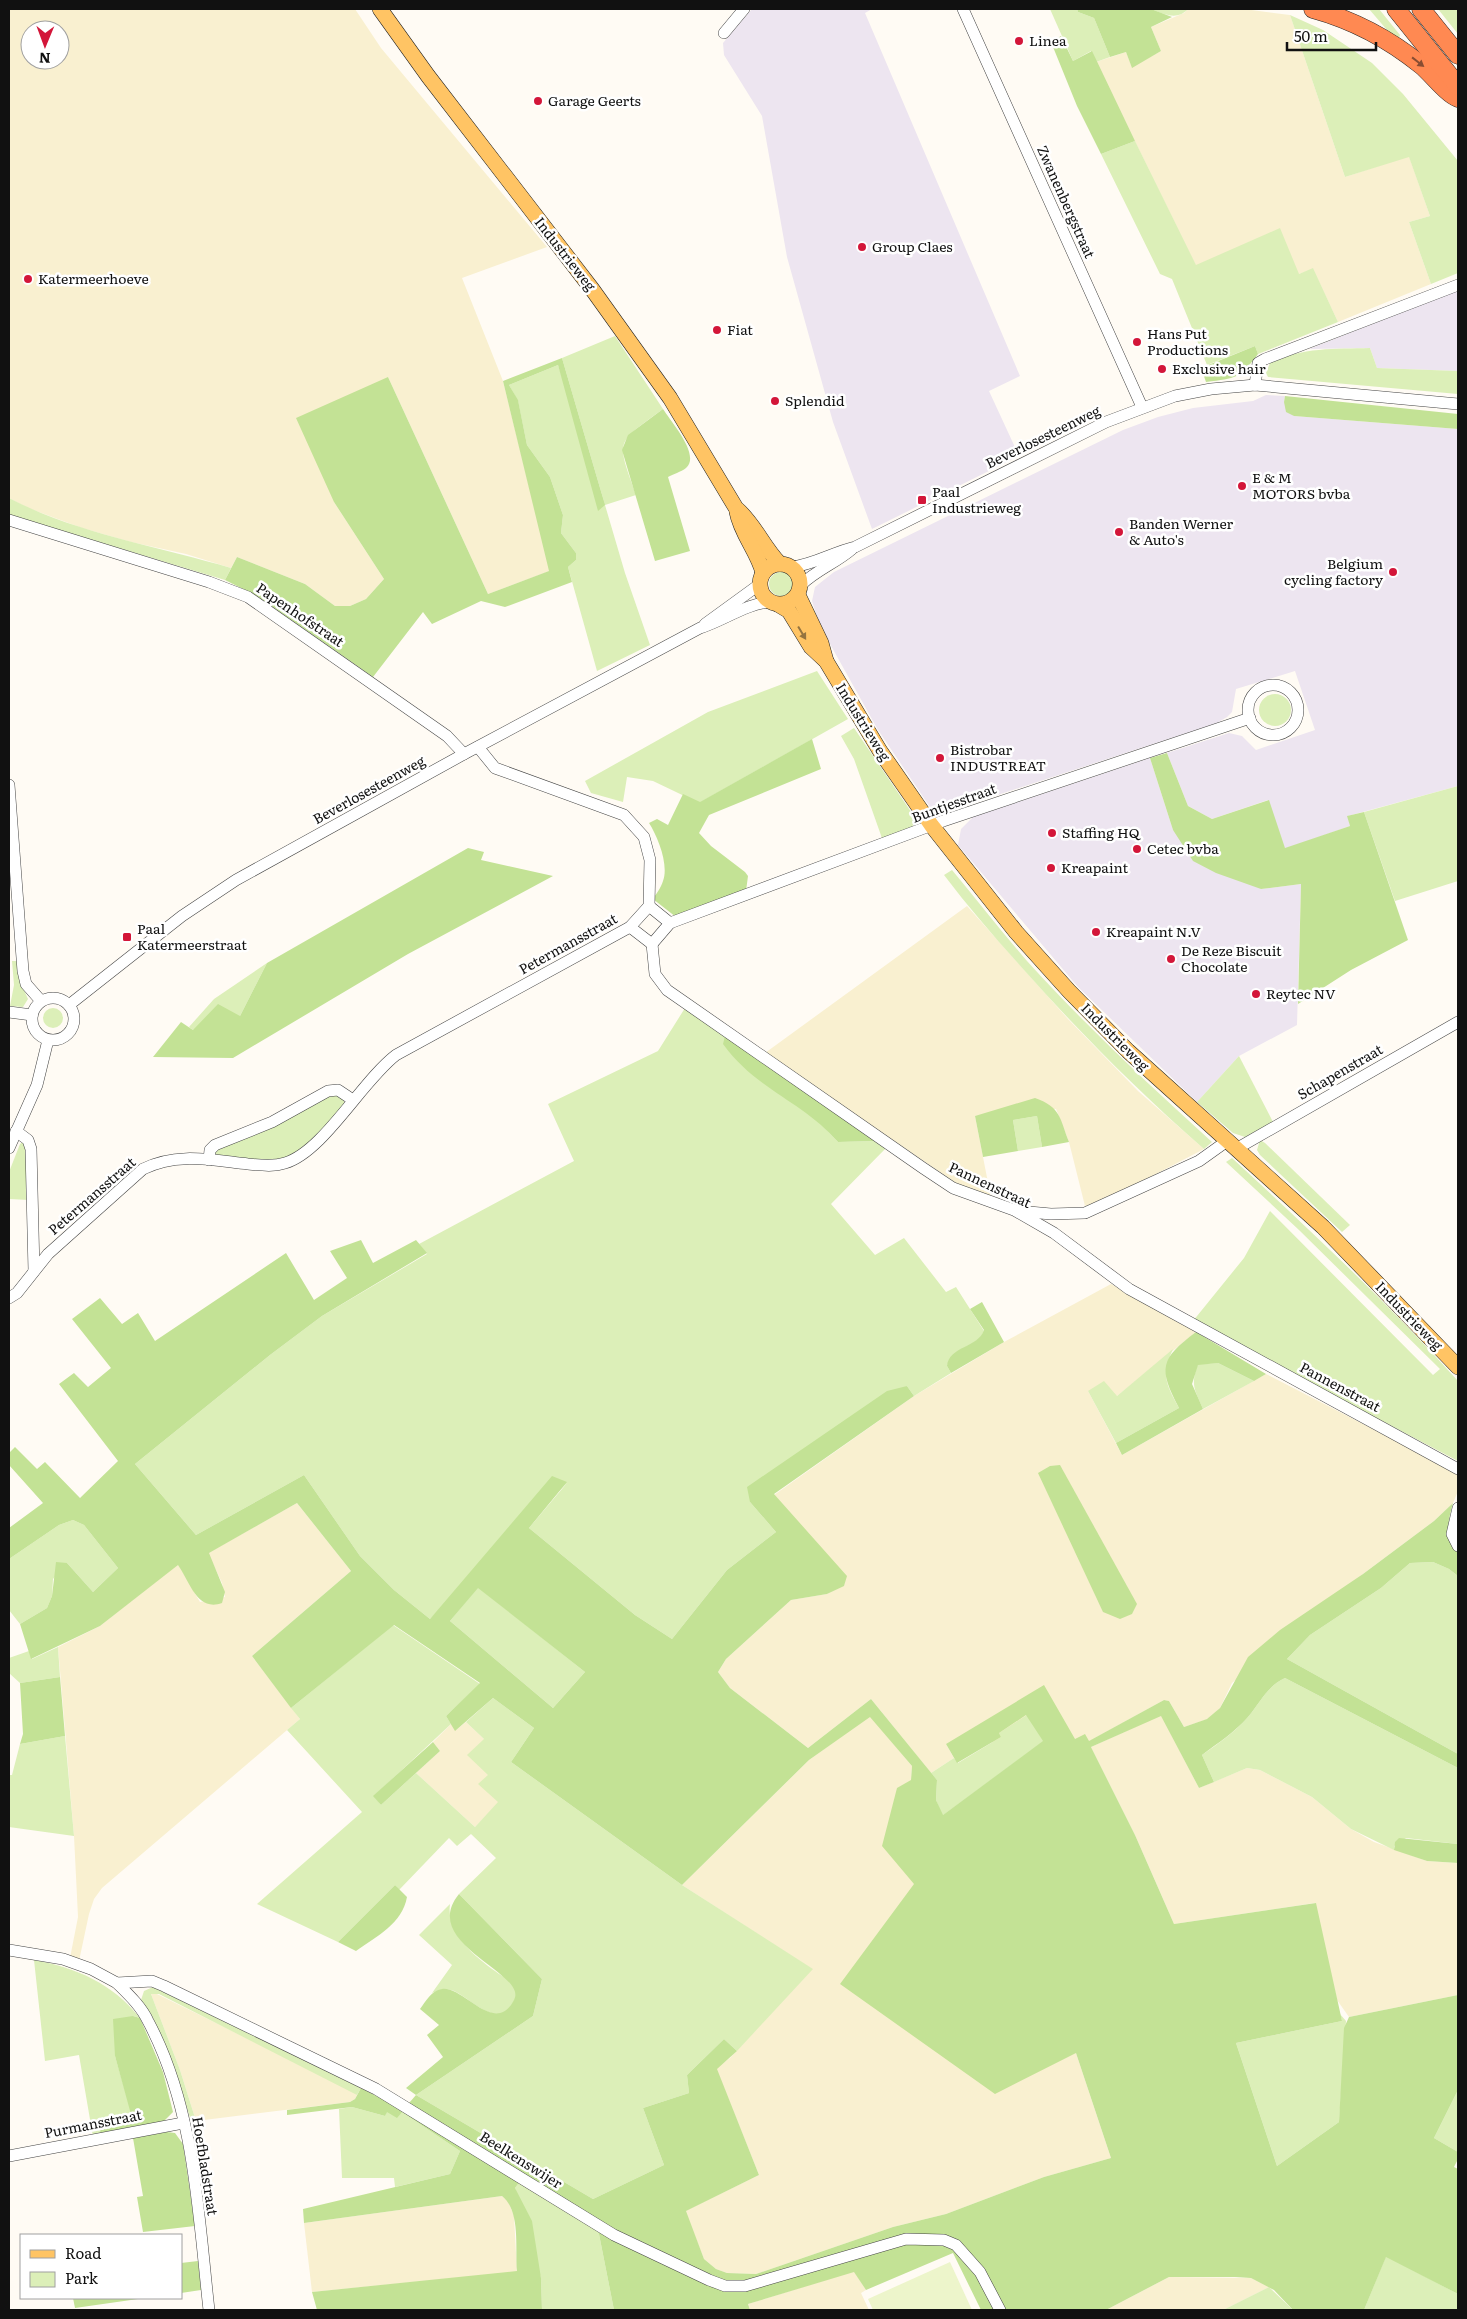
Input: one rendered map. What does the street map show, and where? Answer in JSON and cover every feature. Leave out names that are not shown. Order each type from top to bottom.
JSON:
[{"type":"highway","points":[[1312,9],[1346,20],[1394,45],[1431,73],[1458,98]]},
{"type":"highway","points":[[1396,9],[1458,86]]},
{"type":"highway","points":[[1421,9],[1458,55]]},
{"type":"main road","name":"Industrieweg","points":[[380,9],[428,76],[592,289],[670,398],[736,508],[739,523],[762,579],[763,595],[788,611],[811,647],[826,661]]},
{"type":"main road","name":"Industrieweg","points":[[736,508],[747,517],[765,546],[785,566],[798,575],[799,590],[821,643],[826,661],[880,751],[932,826],[1016,932],[1069,991],[1143,1065],[1323,1227],[1458,1367]]},
{"type":"main road","points":[[762,579],[768,568],[785,566]]},
{"type":"main road","points":[[775,604],[790,603],[799,590]]},
{"type":"street","points":[[724,33],[744,9]]},
{"type":"street","name":"Zwanenbergstraat","points":[[963,9],[1142,407]]},
{"type":"street","points":[[1255,385],[1258,363],[1265,359],[1458,284]]},
{"type":"street","name":"Beverlosesteenweg","points":[[799,590],[808,578],[855,547],[1106,422],[1142,407],[1202,391],[1255,385],[1458,404]]},
{"type":"street","name":"Papenhofstraat","points":[[9,520],[183,573],[248,597],[447,736],[464,754]]},
{"type":"street","name":"Beverlosesteenweg","points":[[785,566],[802,566],[838,550],[855,547]]},
{"type":"street","name":"Beverlosesteenweg","points":[[69,1005],[182,916],[218,891],[464,754],[700,628],[762,579]]},
{"type":"street","name":"Beverlosesteenweg","points":[[700,628],[719,622],[760,602],[775,604]]},
{"type":"street","points":[[1268,686],[1284,687],[1296,699],[1298,715],[1290,729],[1283,733],[1267,734],[1253,725],[1250,718],[1250,701],[1254,694],[1268,686]]},
{"type":"street","name":"Buntjesstraat","points":[[652,944],[670,923],[932,826],[1250,718]]},
{"type":"street","points":[[478,747],[495,768],[611,809],[633,822],[644,837],[648,848],[649,906],[670,923]]},
{"type":"street","points":[[9,785],[24,971],[26,984],[41,1001]]},
{"type":"street","name":"Petermansstraat","points":[[9,1298],[17,1293],[48,1254],[143,1169],[168,1159],[183,1157],[264,1166],[294,1160],[315,1144],[382,1066],[396,1055],[630,928],[649,906]]},
{"type":"street","points":[[630,928],[652,944]]},
{"type":"street","name":"Pannenstraat","points":[[652,944],[655,974],[667,990],[953,1188],[1014,1210],[1054,1233],[1129,1289],[1458,1469]]},
{"type":"street","points":[[46,998],[58,998],[69,1005],[74,1021],[70,1032],[62,1038],[48,1040],[38,1034],[34,1028],[32,1015],[41,1001],[46,998]]},
{"type":"street","points":[[9,1012],[32,1015]]},
{"type":"street","name":"Schapenstraat","points":[[1014,1210],[1052,1214],[1085,1213],[1232,1145],[1458,1022]]},
{"type":"street","points":[[9,1148],[37,1085],[48,1040]]},
{"type":"street","points":[[209,1160],[210,1150],[215,1145],[272,1122],[328,1091],[338,1090],[353,1100]]},
{"type":"street","name":"Petermansstraat","points":[[16,1131],[28,1140],[31,1149],[34,1271]]},
{"type":"street","points":[[1458,1508],[1452,1529],[1454,1542],[1458,1546]]},
{"type":"street","name":"Beelkenswijer","points":[[9,1950],[63,1959],[91,1969],[117,1982],[152,1981],[164,1986],[376,2089],[614,2235],[725,2286],[745,2286],[906,2239],[944,2240],[956,2245],[980,2272],[1000,2310]]},
{"type":"street","name":"Hoefbladstraat","points":[[117,1982],[148,2019],[165,2058],[181,2107],[183,2122],[189,2140],[193,2169],[208,2310]]},
{"type":"street","name":"Purmansstraat","points":[[9,2156],[183,2122]]},
{"type":"shaded area","points":[[9,9],[355,9],[381,48],[547,247],[462,278],[503,381],[550,571],[488,594],[388,377],[334,502],[384,579],[366,599],[350,606],[335,606],[305,584],[237,557],[231,568],[186,554],[131,542],[82,528],[28,508],[9,498]]},
{"type":"shaded area","points":[[752,9],[872,9],[865,13],[1020,376],[989,391],[1019,456],[872,529],[833,422],[787,257],[762,116],[724,55],[723,43]]},
{"type":"shaded area","points":[[1188,9],[1244,9],[1290,15],[1345,177],[1409,156],[1430,216],[1409,222],[1431,284],[1338,322],[1313,269],[1299,274],[1196,266],[1096,62],[1126,52],[1132,67],[1161,51],[1151,27],[1184,13]]},
{"type":"shaded area","points":[[1458,290],[1458,371],[1377,368],[1370,348],[1309,349]]},
{"type":"shaded area","points":[[1266,395],[1285,396],[1284,402],[1294,416],[1458,429],[1458,786],[1348,816],[1350,826],[1285,849],[1268,800],[1212,819],[1188,806],[1167,753],[1229,733],[1242,736],[1256,750],[1315,730],[1295,671],[1236,689],[1232,712],[1217,723],[952,810],[938,810],[930,807],[878,730],[820,626],[812,601],[815,587],[834,572],[1123,430],[1158,417],[1193,408],[1253,401]]},
{"type":"shaded area","points":[[1150,758],[1173,830],[1261,889],[1301,884],[1297,1025],[1239,1056],[1197,1102],[1078,987],[958,845],[961,829],[973,817]]},
{"type":"shaded area","points":[[967,906],[1068,1019],[1138,1091],[1204,1149],[1106,1200],[1085,1206],[1069,1142],[1056,1109],[975,1116],[991,1198],[956,1183],[765,1053]]},
{"type":"shaded area","points":[[1111,1284],[1196,1332],[1117,1396],[1088,1391],[1122,1455],[1266,1374],[1458,1473],[1458,1491],[1453,1503],[1434,1521],[1363,1574],[1232,1683],[1220,1708],[1208,1719],[1184,1727],[1169,1701],[1164,1700],[1088,1742],[1075,1739],[946,1744],[954,1758],[931,1773],[871,1699],[808,1748],[730,1688],[718,1672],[726,1659],[791,1600],[827,1594],[844,1585],[846,1576],[774,1495],[914,1396],[1004,1342]]},
{"type":"shaded area","points":[[297,1503],[351,1571],[252,1656],[300,1719],[102,1888],[94,1899],[89,1914],[79,1961],[70,1958],[78,1917],[74,1836],[58,1647],[100,1626],[178,1564],[200,1602],[225,1597],[222,1583],[208,1553]]},
{"type":"shaded area","points":[[1161,1715],[1199,1788],[1247,1768],[1260,1770],[1312,1797],[1351,1829],[1374,1842],[1427,1861],[1458,1863],[1458,1995],[1349,2017],[1337,2000],[1315,1903],[1174,1924],[1135,1835],[1091,1747]]},
{"type":"shaded area","points":[[870,1716],[912,1766],[911,1780],[1076,2053],[1111,2158],[1044,2177],[946,2214],[893,2227],[756,2274],[727,2273],[716,2269],[704,2259],[685,2211],[759,2175],[716,2068],[730,2058],[812,1969],[682,1885],[809,1760]]},
{"type":"shaded area","points":[[466,1722],[484,1739],[488,1775],[499,1802],[475,1827],[416,1773],[440,1751],[433,1742],[451,1724],[456,1730]]},
{"type":"shaded area","points":[[155,1993],[352,2090],[357,2095],[355,2099],[350,2102],[196,2121],[180,2070],[151,1994]]},
{"type":"shaded area","points":[[502,2196],[508,2201],[514,2216],[517,2272],[312,2292],[304,2223]]},
{"type":"shaded area","points":[[854,2271],[866,2290],[861,2293],[869,2310],[750,2310],[748,2304]]},
{"type":"shaded area","points":[[1169,2277],[1251,2278],[1269,2287],[1223,2310],[1106,2310]]},
{"type":"green space","points":[[1050,9],[1077,9],[1078,12],[1094,18],[1110,57],[1096,62],[1091,51],[1073,61]]},
{"type":"green space","points":[[1077,9],[1151,9],[1172,17],[1151,27],[1161,51],[1132,68],[1126,52],[1110,57],[1094,18],[1078,12]]},
{"type":"green space","points":[[1151,9],[1188,9],[1184,13],[1175,16]]},
{"type":"green space","points":[[1369,9],[1379,9],[1400,35],[1399,38],[1393,37]]},
{"type":"green space","points":[[1438,9],[1458,9],[1458,34]]},
{"type":"green space","points":[[1290,15],[1323,30],[1372,63],[1403,94],[1458,161],[1458,273],[1431,284],[1409,222],[1430,216],[1409,157],[1345,177]]},
{"type":"green space","points":[[1061,36],[1073,61],[1092,51],[1135,141],[1101,154],[1077,106],[1051,42]]},
{"type":"green space","points":[[1135,141],[1196,265],[1280,228],[1299,274],[1313,268],[1338,322],[1258,354],[1255,346],[1207,365],[1172,279],[1160,274],[1101,154]]},
{"type":"green space","points":[[615,336],[663,409],[636,429],[624,444],[625,463],[636,495],[605,505],[562,358]]},
{"type":"green space","points":[[1255,346],[1258,354],[1237,376],[1206,382],[1201,368]]},
{"type":"green space","points":[[1370,348],[1377,368],[1458,371],[1458,394],[1268,377],[1266,373],[1270,363],[1306,351]]},
{"type":"green space","points":[[562,358],[605,505],[598,511],[558,365],[509,385],[518,400],[527,445],[550,477],[563,515],[561,533],[576,553],[576,560],[568,567],[572,582],[505,607],[481,601],[432,624],[423,612],[373,677],[257,596],[225,580],[237,557],[305,584],[335,606],[350,606],[366,599],[384,579],[334,502],[296,418],[388,377],[488,594],[549,571],[503,381]]},
{"type":"green space","points":[[558,365],[605,505],[625,573],[650,645],[597,671],[568,567],[576,560],[576,553],[561,533],[563,515],[550,477],[527,445],[518,401],[509,385]]},
{"type":"green space","points":[[1285,396],[1458,414],[1458,429],[1294,416],[1286,412]]},
{"type":"green space","points":[[663,409],[683,438],[690,455],[690,462],[686,468],[668,477],[690,551],[655,561],[622,450],[628,435]]},
{"type":"green space","points":[[9,498],[62,521],[90,530],[231,568],[225,580],[9,515]]},
{"type":"green space","points":[[781,572],[790,575],[793,584],[790,593],[781,596],[772,593],[769,584],[772,575]]},
{"type":"green space","points":[[817,671],[848,719],[699,803],[653,781],[627,777],[623,802],[591,793],[585,781],[708,712]]},
{"type":"green space","points":[[1275,694],[1281,695],[1286,699],[1290,704],[1290,716],[1286,721],[1281,725],[1275,726],[1269,725],[1264,721],[1260,716],[1259,710],[1260,704],[1264,699],[1269,695]]},
{"type":"green space","points":[[854,728],[916,819],[911,829],[883,841],[854,759],[841,736]]},
{"type":"green space","points":[[812,739],[821,769],[709,815],[699,833],[711,846],[745,872],[748,876],[746,891],[676,917],[653,899],[662,884],[665,867],[659,843],[649,823],[657,819],[668,825],[683,794],[700,802]]},
{"type":"green space","points":[[1167,753],[1188,806],[1212,819],[1269,800],[1285,848],[1350,826],[1347,816],[1364,812],[1408,940],[1351,970],[1298,1004],[1301,884],[1261,889],[1216,873],[1193,861],[1173,830],[1150,758]]},
{"type":"green space","points":[[1458,786],[1458,881],[1395,901],[1364,812]]},
{"type":"green space","points":[[468,848],[484,852],[481,860],[553,876],[408,954],[233,1058],[153,1057],[181,1022],[193,1030],[218,1004],[240,1016],[267,963]]},
{"type":"green space","points":[[952,870],[1017,950],[1049,985],[1117,1054],[1212,1142],[1204,1149],[1134,1085],[1067,1017],[1003,947],[953,887],[944,875]]},
{"type":"green space","points":[[12,961],[18,961],[19,979],[28,999],[23,1007],[10,1006],[14,985]]},
{"type":"green space","points":[[267,963],[240,1016],[193,1030],[189,1027],[214,999]]},
{"type":"green space","points":[[53,1008],[60,1011],[63,1018],[60,1025],[53,1028],[46,1025],[43,1018],[46,1011]]},
{"type":"green space","points":[[685,1008],[725,1036],[838,1142],[876,1141],[887,1147],[831,1204],[875,1255],[904,1238],[946,1292],[956,1287],[984,1331],[977,1341],[955,1354],[951,1359],[947,1366],[951,1373],[914,1396],[907,1386],[750,1502],[776,1532],[727,1570],[672,1639],[635,1615],[529,1528],[567,1483],[430,1619],[394,1590],[360,1556],[304,1475],[196,1535],[135,1464],[270,1355],[322,1316],[427,1254],[419,1244],[574,1161],[548,1104],[658,1051]]},
{"type":"green space","points":[[725,1036],[876,1141],[838,1142],[810,1116],[750,1073],[723,1044]]},
{"type":"green space","points":[[1239,1056],[1273,1122],[1245,1137],[1233,1133],[1197,1102]]},
{"type":"green space","points":[[333,1093],[344,1099],[344,1104],[319,1134],[296,1153],[270,1161],[214,1156],[214,1150]]},
{"type":"green space","points":[[1035,1098],[1050,1105],[1055,1110],[1069,1142],[1042,1147],[1037,1116],[1013,1120],[1018,1151],[983,1157],[975,1116]]},
{"type":"green space","points":[[1037,1116],[1042,1147],[1018,1151],[1013,1120]]},
{"type":"green space","points":[[1260,1140],[1350,1225],[1342,1232],[1260,1155],[1257,1150]]},
{"type":"green space","points":[[23,1142],[26,1146],[29,1200],[9,1199],[9,1172],[20,1144]]},
{"type":"green space","points":[[1232,1158],[1376,1295],[1458,1381],[1458,1461],[1193,1321],[1244,1258],[1270,1211],[1433,1375],[1440,1369],[1299,1230],[1226,1162]]},
{"type":"green space","points":[[361,1240],[373,1263],[416,1240],[427,1253],[322,1316],[270,1355],[135,1464],[196,1535],[304,1475],[360,1556],[394,1590],[430,1619],[552,1476],[567,1482],[529,1528],[635,1615],[672,1639],[727,1570],[776,1532],[750,1502],[747,1487],[887,1391],[907,1386],[914,1396],[774,1494],[847,1576],[844,1586],[827,1594],[791,1600],[726,1659],[718,1672],[730,1688],[808,1748],[871,1699],[937,1780],[936,1800],[943,1815],[1043,1741],[1026,1715],[999,1733],[1001,1737],[957,1763],[946,1744],[1044,1685],[1075,1739],[1085,1734],[1089,1741],[1164,1700],[1169,1701],[1184,1727],[1207,1719],[1220,1708],[1248,1657],[1280,1630],[1363,1574],[1434,1521],[1453,1503],[1448,1528],[1451,1544],[1458,1540],[1458,1576],[1449,1569],[1433,1562],[1410,1563],[1381,1588],[1310,1635],[1287,1659],[1458,1754],[1458,1768],[1285,1678],[1269,1690],[1238,1728],[1202,1755],[1214,1782],[1199,1788],[1161,1716],[1091,1747],[1135,1835],[1174,1924],[1316,1903],[1342,2021],[1236,2043],[1277,2166],[1339,2122],[1344,2028],[1349,2017],[1458,1995],[1458,2090],[1434,2138],[1458,2152],[1458,2159],[1454,2167],[1458,2169],[1458,2294],[1386,2257],[1364,2310],[1293,2310],[1274,2290],[1251,2278],[1169,2277],[1106,2310],[981,2310],[953,2253],[866,2290],[854,2272],[748,2304],[750,2310],[614,2310],[597,2224],[521,2180],[515,2188],[532,2221],[541,2278],[542,2310],[317,2310],[312,2292],[517,2271],[515,2221],[508,2203],[502,2196],[304,2223],[303,2209],[450,2174],[460,2151],[402,2112],[397,2118],[387,2112],[385,2116],[352,2107],[287,2115],[287,2110],[350,2102],[355,2099],[361,2088],[403,2110],[416,2095],[593,2199],[664,2165],[643,2108],[689,2093],[687,2075],[724,2039],[737,2051],[717,2069],[759,2175],[686,2211],[704,2259],[716,2269],[727,2273],[756,2274],[893,2227],[946,2214],[1044,2177],[1111,2158],[1076,2053],[995,2094],[840,1984],[914,1884],[882,1846],[897,1788],[911,1780],[912,1766],[870,1717],[809,1760],[682,1885],[511,1762],[534,1728],[493,1698],[455,1731],[446,1716],[480,1683],[394,1625],[291,1708],[252,1656],[351,1571],[297,1503],[209,1553],[225,1592],[222,1603],[213,1605],[200,1599],[178,1565],[100,1626],[31,1659],[20,1624],[47,1608],[52,1596],[56,1562],[67,1563],[93,1592],[118,1568],[84,1525],[73,1520],[59,1525],[9,1559],[9,1528],[43,1503],[9,1465],[9,1453],[15,1447],[37,1469],[45,1462],[80,1498],[118,1461],[59,1384],[74,1373],[88,1387],[111,1368],[72,1319],[100,1298],[122,1324],[138,1313],[155,1341],[286,1253],[314,1300],[347,1278],[330,1251]],"holes":[[[478,1588],[585,1672],[553,1708],[450,1621]]]},
{"type":"green space","points":[[982,1302],[1004,1342],[951,1373],[947,1366],[949,1359],[953,1354],[981,1336],[984,1330],[970,1309]]},
{"type":"green space","points":[[1196,1332],[1266,1374],[1254,1381],[1218,1363],[1198,1365],[1192,1384],[1203,1409],[1122,1455],[1116,1443],[1179,1408],[1168,1383],[1166,1365],[1169,1357],[1175,1350]]},
{"type":"green space","points":[[1173,1349],[1166,1373],[1168,1386],[1179,1408],[1116,1443],[1088,1391],[1104,1381],[1117,1396]]},
{"type":"green space","points":[[1218,1363],[1254,1381],[1203,1409],[1194,1387],[1194,1377],[1198,1364]]},
{"type":"green space","points":[[1060,1465],[1137,1604],[1132,1614],[1120,1619],[1103,1612],[1038,1473],[1050,1466]]},
{"type":"green space","points":[[73,1520],[84,1525],[118,1568],[93,1592],[67,1563],[53,1579],[52,1596],[47,1608],[20,1624],[9,1610],[9,1559],[59,1525]]},
{"type":"green space","points":[[1433,1562],[1449,1569],[1458,1576],[1458,1754],[1287,1659],[1310,1635],[1381,1588],[1410,1563]]},
{"type":"green space","points":[[478,1587],[585,1672],[553,1708],[450,1621]]},
{"type":"green space","points":[[393,1625],[480,1684],[446,1716],[451,1724],[374,1796],[381,1805],[416,1773],[475,1827],[498,1802],[478,1784],[488,1775],[467,1755],[484,1739],[466,1722],[493,1698],[534,1728],[511,1762],[682,1885],[813,1969],[737,2051],[724,2039],[687,2075],[689,2093],[643,2108],[664,2165],[593,2199],[416,2095],[533,2016],[542,1979],[459,1894],[496,1858],[471,1834],[457,1846],[449,1838],[399,1890],[395,1885],[338,1942],[257,1904],[362,1812],[287,1730],[300,1719],[291,1708]]},
{"type":"green space","points":[[58,1647],[60,1677],[20,1683],[9,1673],[9,1658],[29,1651],[32,1659]]},
{"type":"green space","points":[[60,1677],[65,1736],[20,1744],[23,1734],[20,1683]]},
{"type":"green space","points":[[1285,1678],[1458,1768],[1458,1844],[1406,1838],[1394,1846],[1394,1850],[1351,1829],[1312,1797],[1260,1770],[1247,1768],[1214,1782],[1202,1755],[1238,1728],[1269,1690]]},
{"type":"green space","points":[[1027,1715],[1044,1741],[942,1816],[936,1800],[937,1780],[931,1773],[954,1758],[958,1763],[1001,1737],[999,1733]]},
{"type":"green space","points":[[65,1736],[74,1836],[9,1827],[9,1775],[12,1775],[20,1744]]},
{"type":"green space","points":[[433,1742],[440,1751],[381,1805],[373,1796]]},
{"type":"green space","points":[[1399,1838],[1458,1844],[1458,1863],[1427,1861],[1394,1850],[1395,1842]]},
{"type":"green space","points":[[395,1885],[407,1897],[400,1915],[388,1928],[356,1951],[338,1942]]},
{"type":"green space","points":[[459,1894],[542,1979],[533,2016],[416,2095],[406,2088],[443,2057],[427,2035],[439,2025],[420,2009],[432,1994],[442,1989],[451,1990],[489,2012],[498,2013],[506,2010],[514,2000],[514,1990],[506,1979],[462,1942],[452,1928],[450,1912]]},
{"type":"green space","points":[[450,1904],[452,1924],[463,1942],[478,1958],[509,1981],[515,1988],[515,1999],[508,2009],[501,2013],[492,2013],[484,2010],[451,1990],[432,1993],[452,1965],[419,1935]]},
{"type":"green space","points":[[34,1960],[50,1963],[93,1979],[118,1995],[140,2018],[133,2016],[115,2056],[133,2118],[99,2125],[101,2136],[93,2137],[79,2055],[45,2061]]},
{"type":"green space","points":[[153,1987],[361,2088],[357,2095],[159,1994],[151,1994],[180,2070],[196,2121],[191,2121],[176,2074],[158,2029],[141,2000],[144,1991]]},
{"type":"green space","points":[[1340,2014],[1346,2021],[1339,2122],[1277,2166],[1236,2043],[1342,2021]]},
{"type":"green space","points":[[133,2016],[140,2018],[163,2072],[173,2112],[163,2122],[101,2136],[99,2125],[132,2118],[115,2056],[113,2019]]},
{"type":"green space","points":[[1458,2090],[1458,2152],[1434,2138]]},
{"type":"green space","points":[[352,2107],[385,2116],[386,2112],[402,2112],[460,2151],[450,2174],[395,2187],[394,2178],[342,2178],[339,2109]]},
{"type":"green space","points":[[167,2132],[175,2133],[183,2144],[195,2226],[143,2232],[137,2197],[143,2196],[133,2138]]},
{"type":"green space","points":[[521,2180],[597,2224],[614,2310],[542,2310],[541,2278],[515,2188]]},
{"type":"green space","points":[[1386,2256],[1458,2294],[1458,2310],[1364,2310]]},
{"type":"green space","points":[[198,2261],[201,2290],[182,2293],[182,2263]]},
{"type":"green space","points":[[950,2262],[972,2310],[873,2310],[868,2299]]},
{"type":"green space","points":[[1269,2287],[1293,2310],[1223,2310]]},
{"type":"green space","points":[[73,2299],[138,2299],[75,2308]]},
{"type":"place","name":"Linea","points":[[1019,41]]},
{"type":"place","name":"Garage Geerts","points":[[538,101]]},
{"type":"place","name":"Group Claes","points":[[862,247]]},
{"type":"place","name":"Katermeerhoeve","points":[[28,279]]},
{"type":"place","name":"Fiat","points":[[717,330]]},
{"type":"place","name":"Hans Put Productions","points":[[1137,342]]},
{"type":"place","name":"Exclusive hair","points":[[1162,369]]},
{"type":"place","name":"Splendid","points":[[775,401]]},
{"type":"place","name":"E & M MOTORS bvba","points":[[1242,486]]},
{"type":"place","name":"Paal Industrieweg","points":[[922,500]]},
{"type":"place","name":"Banden Werner & Auto's","points":[[1119,532]]},
{"type":"place","name":"Belgium cycling factory","points":[[1393,572]]},
{"type":"place","name":"Bistrobar INDUSTREAT","points":[[940,758]]},
{"type":"place","name":"Staffing HQ","points":[[1052,833]]},
{"type":"place","name":"Cetec bvba","points":[[1137,849]]},
{"type":"place","name":"Kreapaint","points":[[1051,868]]},
{"type":"place","name":"Kreapaint N.V","points":[[1096,932]]},
{"type":"place","name":"Paal Katermeerstraat","points":[[127,937]]},
{"type":"place","name":"De Reze Biscuit Chocolate","points":[[1171,959]]},
{"type":"place","name":"Reytec NV","points":[[1256,994]]}]
